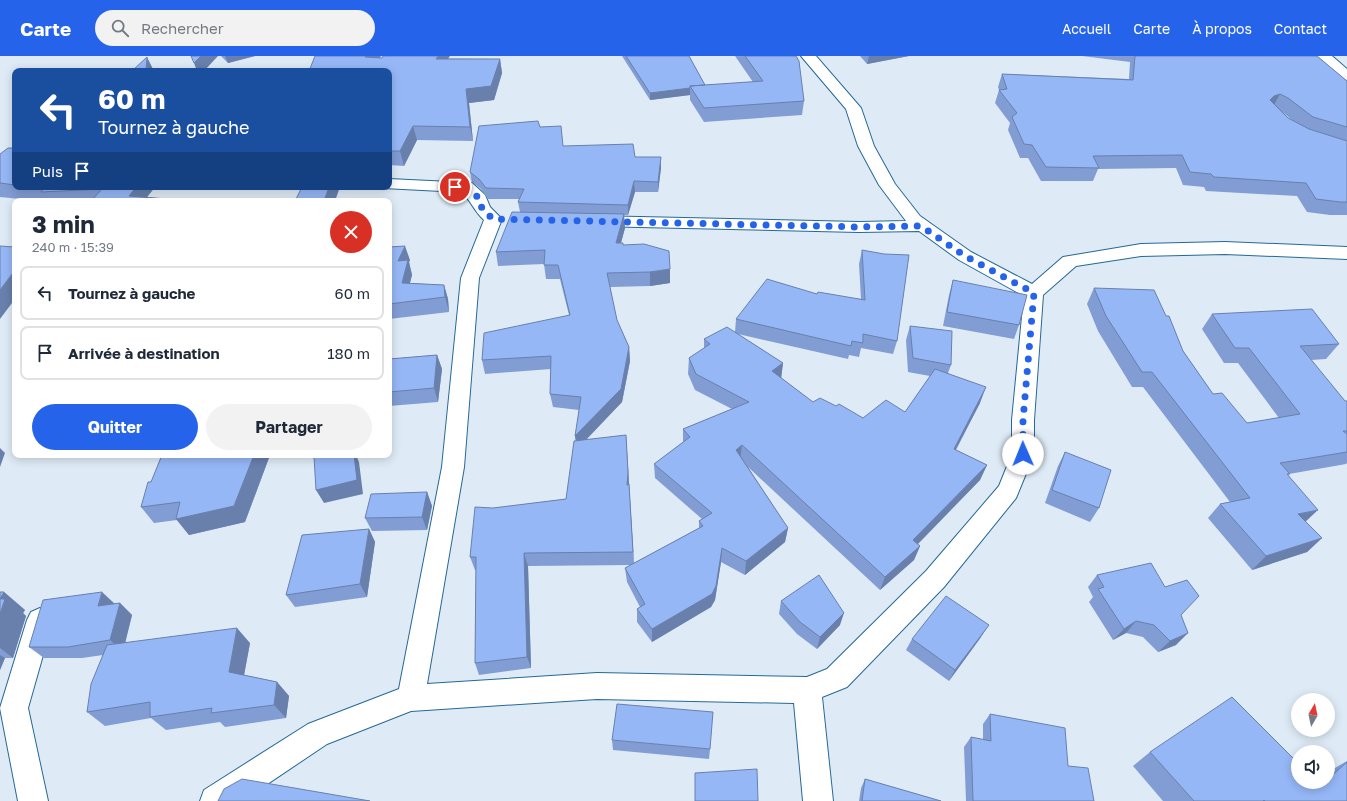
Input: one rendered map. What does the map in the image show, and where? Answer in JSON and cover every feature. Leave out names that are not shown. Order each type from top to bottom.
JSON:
[{"type":"street","points":[[808,56],[853,108],[866,146],[887,186],[914,220],[965,256],[1034,293]]},
{"type":"street","points":[[1324,56],[1347,76]]},
{"type":"street","points":[[392,184],[466,187],[480,199],[482,209],[501,220],[470,278],[453,467],[411,698]]},
{"type":"street","points":[[580,221],[859,227],[921,226]]},
{"type":"street","points":[[216,801],[318,734],[411,698],[597,686],[807,690],[837,678],[935,579],[1008,491],[1023,454],[1023,420],[1034,293],[1070,261],[1140,250],[1225,248],[1347,253]]},
{"type":"street","points":[[33,801],[14,708],[43,608]]},
{"type":"street","points":[[807,690],[818,801]]},
{"type":"building","points":[[191,56],[201,56],[194,63]]},
{"type":"building","points":[[315,56],[366,56],[365,57],[382,58],[383,56],[438,56],[436,59],[500,59],[491,86],[466,89],[470,127],[413,126],[400,151],[392,151],[392,68],[310,68]]},
{"type":"building","points":[[626,56],[689,56],[705,85],[650,93]]},
{"type":"building","points":[[745,56],[796,56],[799,61],[804,101],[704,108],[690,86],[763,81]]},
{"type":"building","points":[[1135,56],[1317,56],[1347,81],[1347,127],[1313,117],[1288,98],[1280,94],[1274,96],[1270,100],[1288,118],[1309,129],[1347,141],[1347,202],[1316,199],[1306,183],[1214,177],[1211,174],[1190,172],[1182,155],[1093,156],[1099,168],[1046,167],[1032,145],[1024,144],[1012,117],[1017,113],[999,90],[1007,89],[1002,74],[1133,80]]},
{"type":"building","points":[[147,57],[146,68],[135,68]]},
{"type":"building","points":[[538,121],[540,127],[561,126],[563,146],[633,144],[635,157],[661,157],[658,182],[634,181],[628,205],[518,202],[524,189],[486,188],[479,179],[470,172],[479,126]]},
{"type":"building","points":[[8,148],[12,148],[12,185],[0,183],[0,154]]},
{"type":"building","points":[[42,190],[82,190],[41,192]]},
{"type":"building","points":[[101,190],[134,190],[129,196],[154,198],[94,198]]},
{"type":"building","points":[[300,190],[328,190],[325,198],[296,198]]},
{"type":"building","points":[[512,212],[624,214],[616,243],[623,243],[623,245],[644,244],[669,251],[670,269],[650,272],[607,273],[617,320],[629,347],[621,389],[575,436],[581,397],[550,394],[551,356],[482,360],[484,333],[570,315],[558,265],[544,265],[545,250],[496,252]]},
{"type":"building","points":[[0,246],[12,247],[12,274],[0,290]]},
{"type":"building","points":[[405,246],[398,261],[408,260],[402,283],[444,285],[445,297],[392,304],[392,247]]},
{"type":"building","points":[[862,250],[884,254],[909,255],[897,341],[863,334],[863,343],[852,341],[851,346],[736,319],[767,279],[817,294],[818,292],[865,300]]},
{"type":"building","points":[[953,280],[1027,295],[1019,325],[947,312]]},
{"type":"building","points":[[1094,288],[1154,290],[1166,316],[1169,316],[1183,351],[1213,394],[1222,393],[1247,423],[1300,414],[1249,348],[1235,348],[1212,314],[1312,309],[1339,344],[1300,346],[1345,401],[1347,401],[1347,431],[1343,431],[1347,434],[1347,452],[1280,463],[1290,474],[1287,474],[1318,510],[1298,514],[1322,538],[1266,556],[1220,504],[1250,498],[1152,372],[1142,372],[1106,316]]},
{"type":"building","points":[[910,326],[952,331],[951,365],[913,358]]},
{"type":"building","points":[[727,327],[783,363],[772,371],[813,402],[820,398],[836,406],[839,404],[863,418],[886,400],[905,412],[935,369],[986,387],[954,449],[987,465],[913,540],[920,546],[885,577],[742,445],[736,450],[788,528],[746,561],[722,548],[716,586],[712,594],[652,629],[637,609],[645,604],[625,568],[703,526],[699,521],[712,513],[654,464],[690,437],[683,429],[749,402],[696,374],[689,358],[710,344],[704,339]]},
{"type":"building","points":[[437,355],[434,388],[392,392],[392,359]]},
{"type":"building","points":[[626,435],[628,472],[627,485],[629,484],[633,552],[524,553],[527,657],[475,663],[476,557],[470,557],[475,507],[493,508],[566,499],[574,441]]},
{"type":"building","points":[[1065,452],[1111,470],[1099,508],[1052,490]]},
{"type":"building","points":[[161,458],[253,458],[234,506],[176,519],[180,502],[141,507],[148,482],[151,482]]},
{"type":"building","points":[[314,458],[354,458],[357,480],[316,490]]},
{"type":"building","points":[[427,492],[422,517],[365,518],[371,494]]},
{"type":"building","points":[[369,529],[360,584],[286,595],[302,535]]},
{"type":"building","points":[[1151,563],[1165,587],[1187,580],[1199,596],[1181,615],[1188,633],[1170,641],[1154,625],[1136,621],[1124,629],[1098,589],[1104,587],[1097,575]]},
{"type":"building","points":[[819,575],[844,613],[820,637],[800,622],[781,601]]},
{"type":"building","points":[[0,592],[4,592],[0,599]]},
{"type":"building","points":[[102,592],[98,606],[120,603],[110,640],[68,647],[29,647],[43,600]]},
{"type":"building","points":[[946,596],[989,625],[955,670],[912,639]]},
{"type":"building","points":[[0,599],[5,599],[0,614]]},
{"type":"building","points":[[237,628],[229,672],[277,682],[274,705],[211,713],[212,708],[150,717],[150,702],[87,712],[91,684],[107,645]]},
{"type":"building","points":[[1232,697],[1291,756],[1291,789],[1335,789],[1335,773],[1347,762],[1347,801],[1194,801],[1150,752]]},
{"type":"building","points":[[617,704],[713,712],[710,749],[612,740]]},
{"type":"building","points":[[990,714],[1065,728],[1068,766],[1088,768],[1094,801],[973,801],[971,737],[991,741]]},
{"type":"building","points":[[757,769],[758,801],[695,801],[695,773]]},
{"type":"building","points":[[242,779],[370,801],[218,801],[224,789]]},
{"type":"building","points":[[865,779],[941,801],[862,801]]},
{"type":"route","points":[[455,187],[466,187],[480,199],[482,209],[493,219],[859,227],[921,226],[965,256],[1034,293],[1030,354],[1023,420],[1023,454]]}]
